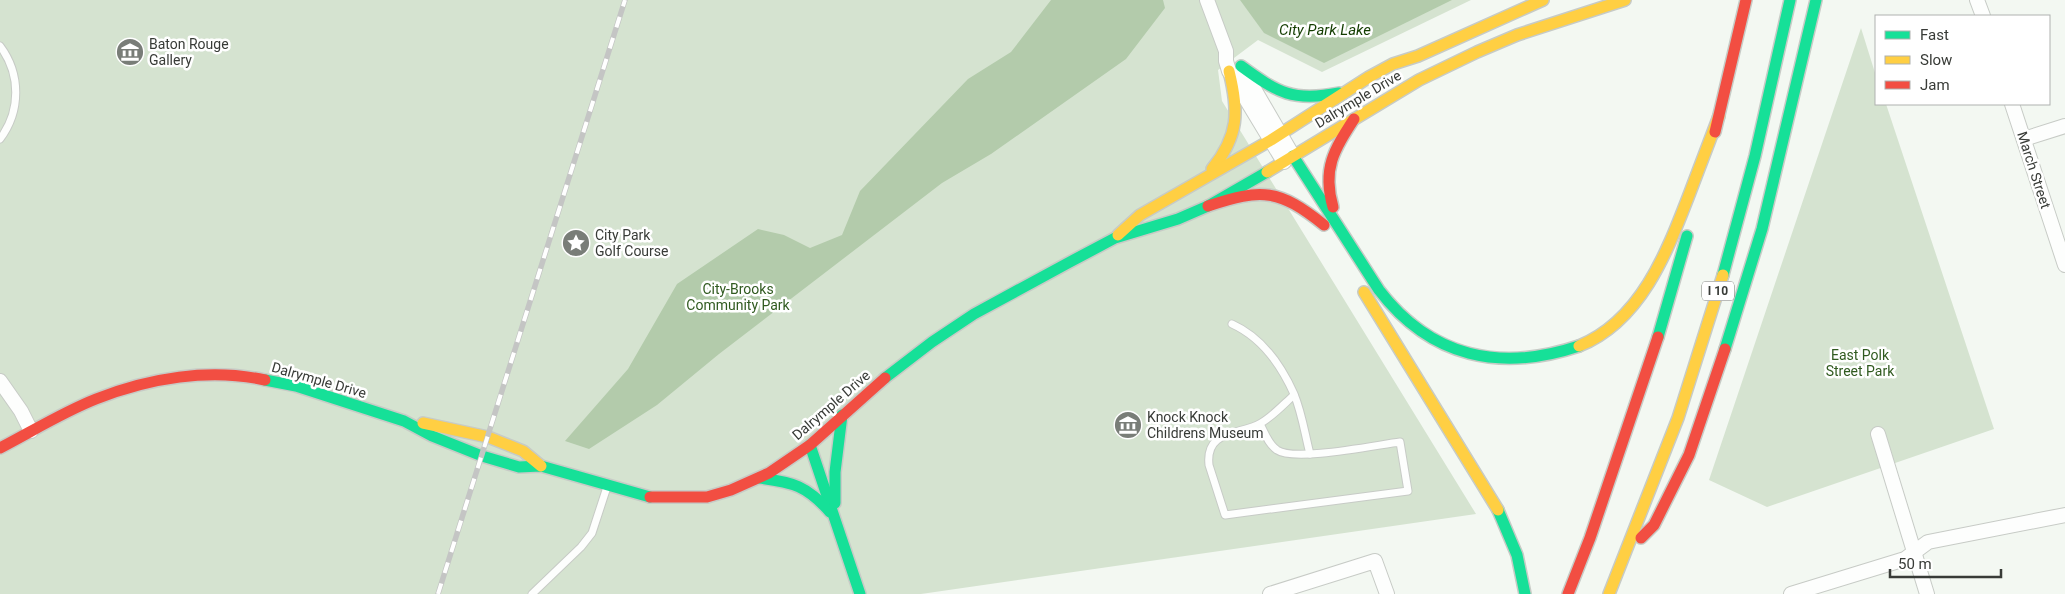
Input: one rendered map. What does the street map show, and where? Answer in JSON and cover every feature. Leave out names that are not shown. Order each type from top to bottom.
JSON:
[{"type":"main road","name":"Dalrymple Drive","points":[[0,448],[95,399],[159,379],[196,375],[258,378],[286,384],[404,421],[432,436],[482,456],[519,467],[541,466],[632,493],[657,498],[707,497],[731,490],[760,478],[810,445],[888,375],[974,314],[1115,238],[1178,219],[1208,206],[1284,150],[1346,92],[1393,64],[1418,56],[1543,0]]},
{"type":"main road","name":"Dalrymple Drive","points":[[1115,238],[1140,215],[1200,181],[1284,150],[1354,119],[1419,80],[1477,52],[1517,35],[1625,0]]},
{"type":"main road","name":"I 10","points":[[1609,594],[1678,418],[1704,340],[1735,234],[1790,0]]},
{"type":"main road","points":[[1624,556],[1654,525],[1689,455],[1703,417],[1762,229],[1816,0]]},
{"type":"main road","points":[[1568,594],[1590,538],[1651,362],[1719,116],[1745,6]]},
{"type":"main road","points":[[1400,76],[1418,56]]},
{"type":"main road","points":[[1200,181],[1222,158],[1228,148],[1234,130],[1237,112],[1235,68],[1278,90],[1304,98],[1346,92]]},
{"type":"main road","points":[[1284,150],[1341,228],[1389,303],[1409,322],[1444,344],[1464,352],[1495,359],[1524,359],[1564,351],[1596,337],[1623,318],[1633,308],[1659,268],[1719,116]]},
{"type":"main road","points":[[1341,228],[1328,191],[1326,174],[1337,144],[1354,119]]},
{"type":"main road","points":[[1208,206],[1249,194],[1273,194],[1294,202],[1324,225]]},
{"type":"main road","points":[[1303,195],[1335,243]]},
{"type":"main road","points":[[1360,285],[1498,511],[1514,548],[1525,594]]},
{"type":"main road","points":[[835,517],[835,472],[842,415]]},
{"type":"main road","name":"Dalrymple Drive","points":[[404,421],[433,424],[488,438],[523,451],[541,466]]},
{"type":"main road","points":[[810,445],[860,594]]},
{"type":"main road","points":[[760,478],[789,481],[805,487],[835,517]]},
{"type":"street","points":[[1207,0],[1226,51],[1226,62],[1235,68],[1284,150]]},
{"type":"street","points":[[1977,0],[1983,15]]},
{"type":"street","name":"March Street","points":[[2012,105],[2065,266]]},
{"type":"street","points":[[2024,139],[2065,126]]},
{"type":"street","points":[[0,381],[22,412],[31,431]]},
{"type":"street","points":[[1878,434],[1928,594]]},
{"type":"street","points":[[1791,594],[1905,559],[1928,542],[2065,515]]},
{"type":"street","points":[[1270,594],[1375,561],[1387,594]]},
{"type":"lane","points":[[0,46],[12,70],[17,89],[12,119],[0,139]]},
{"type":"lane","points":[[1232,324],[1247,330],[1258,339],[1276,363],[1294,395],[1310,454]]},
{"type":"lane","points":[[1260,424],[1272,446],[1279,452],[1310,454],[1400,442],[1408,491],[1225,515],[1209,465],[1210,452],[1213,445],[1222,436],[1260,424],[1294,395]]},
{"type":"lane","points":[[532,594],[581,547],[592,533],[607,486]]},
{"type":"green space","name":"City-Brooks Community Park","points":[[0,0],[1471,0],[1322,72],[1258,40],[1218,70],[1222,101],[1476,514],[921,594],[0,594]]},
{"type":"green space","name":"East Polk Street Park","points":[[1861,28],[1875,73],[1875,105],[1886,105],[1994,429],[1767,507],[1709,480]]},
{"type":"water","points":[[1051,0],[1163,0],[1165,8],[1126,59],[991,154],[942,183],[719,354],[657,405],[589,449],[565,441],[628,369],[677,284],[758,229],[784,235],[810,248],[842,235],[860,191],[968,79],[1011,52]]},
{"type":"water","name":"City Park Lake","points":[[1240,0],[1452,0],[1324,63],[1264,33]]},
{"type":"railway","points":[[438,594],[625,0]]},
{"type":"traffic: fast","points":[[1723,275],[1755,156],[1790,0]]},
{"type":"traffic: fast","points":[[1725,349],[1762,229],[1816,0]]},
{"type":"traffic: fast","points":[[1241,66],[1265,83],[1287,93],[1298,96],[1323,96],[1339,93]]},
{"type":"traffic: fast","points":[[1293,156],[1379,290],[1399,313],[1421,331],[1445,344],[1469,353],[1495,358],[1522,358],[1550,354],[1579,346]]},
{"type":"traffic: fast","points":[[885,378],[932,342],[974,314],[1068,263],[1115,238],[1178,219],[1208,206],[1267,172]]},
{"type":"traffic: fast","points":[[1658,337],[1687,236]]},
{"type":"traffic: fast","points":[[265,380],[296,386],[404,421],[432,436],[482,456],[519,467],[541,466],[650,497]]},
{"type":"traffic: fast","points":[[835,503],[835,472],[842,415]]},
{"type":"traffic: fast","points":[[810,445],[860,594]]},
{"type":"traffic: fast","points":[[759,478],[781,481],[799,487],[814,496],[830,512]]},
{"type":"traffic: fast","points":[[1498,510],[1517,555],[1525,594]]},
{"type":"traffic: slow","points":[[1118,235],[1140,215],[1271,140],[1369,77],[1393,64],[1418,56],[1543,0]]},
{"type":"traffic: slow","points":[[1267,172],[1419,80],[1477,52],[1517,35],[1625,0]]},
{"type":"traffic: slow","points":[[1212,169],[1227,145],[1234,123],[1234,99],[1229,71]]},
{"type":"traffic: slow","points":[[1579,346],[1601,335],[1619,320],[1649,282],[1671,239],[1719,116]]},
{"type":"traffic: slow","points":[[1609,594],[1678,418],[1723,275]]},
{"type":"traffic: slow","points":[[1364,292],[1498,510]]},
{"type":"traffic: slow","points":[[423,423],[488,437],[523,451],[541,466]]},
{"type":"traffic: jam","points":[[1715,132],[1746,0]]},
{"type":"traffic: jam","points":[[1333,207],[1329,182],[1332,160],[1341,140],[1354,119]]},
{"type":"traffic: jam","points":[[1208,206],[1243,196],[1269,195],[1282,198],[1294,204],[1324,225]]},
{"type":"traffic: jam","points":[[1568,594],[1590,538],[1658,337]]},
{"type":"traffic: jam","points":[[1641,538],[1654,525],[1689,455],[1725,349]]},
{"type":"traffic: jam","points":[[0,448],[84,404],[137,385],[201,375],[222,375],[265,380]]},
{"type":"traffic: jam","points":[[650,497],[707,497],[731,490],[769,473],[810,445],[885,378]]},
{"type":"place","name":"Baton Rouge Gallery","points":[[130,52]]},
{"type":"place","name":"City Park Golf Course","points":[[576,243]]},
{"type":"place","name":"Knock Knock Childrens Museum","points":[[1128,425]]}]
